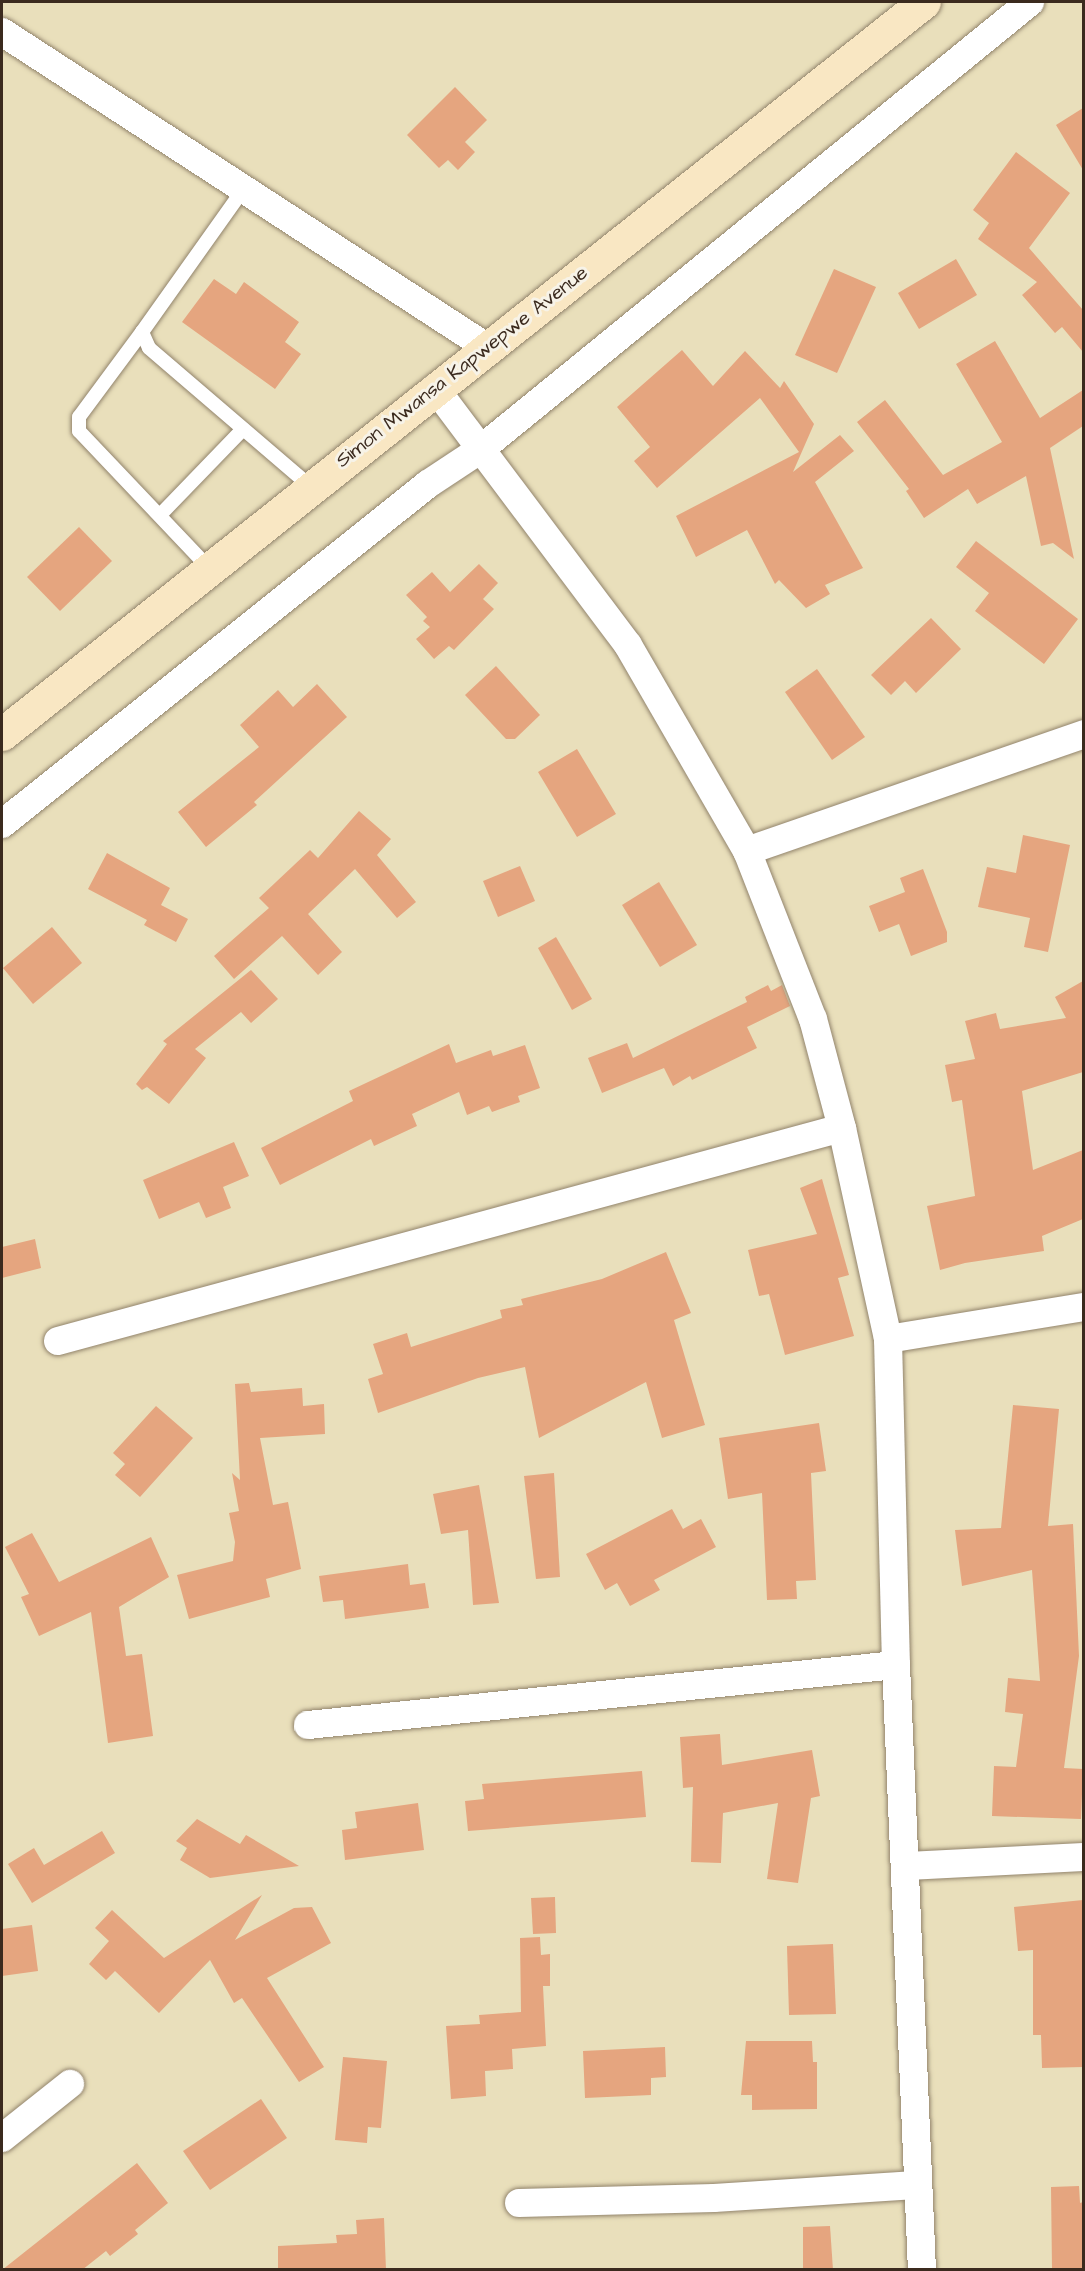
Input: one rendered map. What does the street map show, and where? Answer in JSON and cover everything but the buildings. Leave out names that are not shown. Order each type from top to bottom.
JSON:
[{"type":"main road","name":"Simon Mwansa Kapwepwe Avenue","points":[[2,734],[924,2]]},
{"type":"street","points":[[2,824],[428,484],[481,449],[1030,2]]},
{"type":"street","points":[[2,32],[245,187],[488,348]]},
{"type":"street","points":[[435,388],[628,645],[747,851],[813,1019],[842,1128],[888,1339],[896,1665],[907,1866],[916,2185],[922,2270]]},
{"type":"street","points":[[747,851],[1083,734]]},
{"type":"street","points":[[58,1341],[842,1128]]},
{"type":"street","points":[[888,1339],[1083,1307]]},
{"type":"street","points":[[308,1725],[585,1694],[896,1665]]},
{"type":"street","points":[[907,1866],[1083,1857]]},
{"type":"street","points":[[2,2138],[70,2084]]},
{"type":"street","points":[[519,2203],[714,2198],[916,2185]]},
{"type":"lane","points":[[210,569],[79,431],[80,417],[245,187]]},
{"type":"lane","points":[[142,332],[148,348],[311,487]]},
{"type":"lane","points":[[160,514],[243,429]]}]
